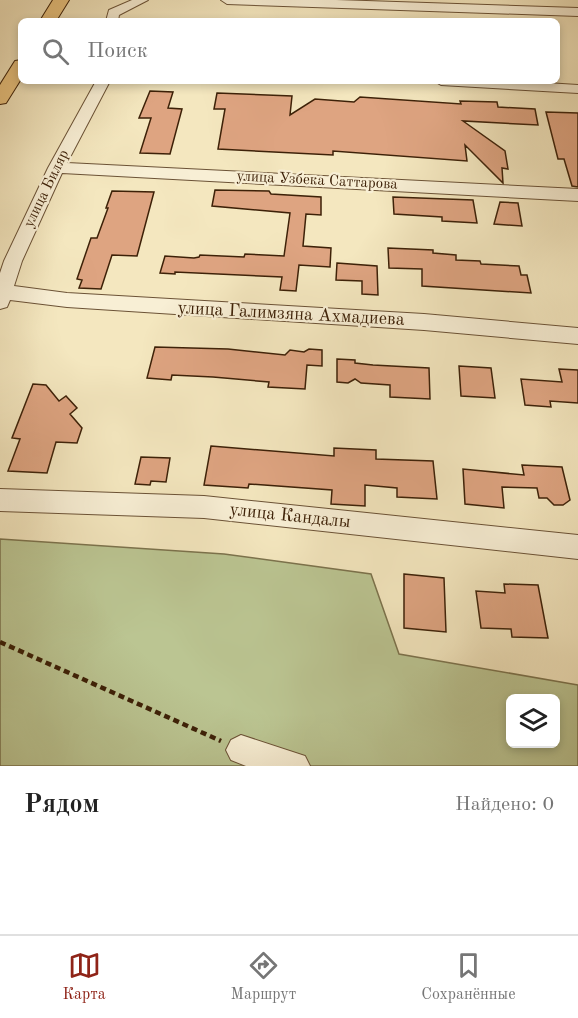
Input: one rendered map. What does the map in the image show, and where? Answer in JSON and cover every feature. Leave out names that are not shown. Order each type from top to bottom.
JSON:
[{"type":"main road","points":[[50,18],[61,0]]},
{"type":"main road","points":[[0,99],[18,70]]},
{"type":"street","points":[[112,18],[113,13],[142,0]]},
{"type":"street","points":[[227,0],[433,4],[572,11]]},
{"type":"street","name":"улица Биляр","points":[[2,297],[13,261],[56,168],[101,84]]},
{"type":"street","points":[[492,84],[578,89]]},
{"type":"street","name":"улица Узбека Саттарова","points":[[56,168],[578,195]]},
{"type":"street","name":"улица Галимзяна Ахмадиева","points":[[2,297],[424,322],[578,336]]},
{"type":"street","name":"улица Кандалы","points":[[0,500],[204,507],[578,547]]},
{"type":"street","points":[[241,750],[295,766]]},
{"type":"path","points":[[0,642],[241,750]]},
{"type":"green space","points":[[0,539],[224,554],[371,574],[399,654],[578,685],[578,766],[0,766]]},
{"type":"building","points":[[150,91],[173,92],[168,108],[182,109],[170,154],[140,153],[151,118],[139,118]]},
{"type":"building","points":[[217,93],[292,96],[290,115],[315,99],[354,102],[360,97],[461,104],[460,101],[497,102],[498,107],[535,109],[538,125],[463,121],[505,151],[508,169],[502,168],[503,183],[465,145],[467,161],[333,151],[333,155],[218,149],[225,109],[214,109]]},
{"type":"building","points":[[546,112],[578,113],[578,187],[572,186],[564,159],[558,159]]},
{"type":"building","points":[[215,190],[269,191],[271,194],[321,197],[321,215],[306,214],[303,246],[331,248],[330,267],[299,265],[296,291],[280,290],[282,277],[160,273],[165,256],[244,257],[245,254],[284,256],[290,213],[212,206]]},
{"type":"building","points":[[112,191],[154,192],[137,256],[112,255],[101,289],[79,288],[82,280],[77,279],[91,238],[97,238]]},
{"type":"building","points":[[393,197],[473,200],[477,223],[442,221],[442,217],[394,214]]},
{"type":"building","points":[[500,202],[518,203],[522,226],[494,224]]},
{"type":"building","points":[[388,248],[433,250],[433,253],[456,255],[456,260],[519,266],[521,275],[527,275],[531,293],[422,286],[422,269],[389,268]]},
{"type":"building","points":[[337,263],[377,266],[378,295],[362,294],[362,281],[336,280]]},
{"type":"building","points":[[155,347],[228,349],[285,355],[290,350],[304,352],[309,349],[322,350],[322,366],[307,365],[305,389],[268,387],[269,382],[213,377],[172,375],[171,380],[147,378]]},
{"type":"building","points":[[337,359],[355,360],[355,363],[373,365],[429,368],[430,399],[390,397],[390,385],[361,383],[355,379],[348,383],[337,382]]},
{"type":"building","points":[[459,366],[491,368],[495,398],[461,396]]},
{"type":"building","points":[[559,369],[578,370],[578,403],[550,401],[551,407],[525,405],[521,379],[562,382]]},
{"type":"building","points":[[33,384],[46,385],[59,401],[66,396],[77,408],[70,414],[82,428],[77,443],[56,442],[47,473],[8,471],[20,439],[12,438]]},
{"type":"building","points":[[211,446],[334,456],[334,448],[376,450],[376,459],[433,461],[437,499],[397,497],[397,488],[365,485],[365,506],[331,504],[332,490],[249,484],[248,488],[204,485]]},
{"type":"building","points":[[141,457],[170,458],[166,482],[151,481],[150,485],[135,484]]},
{"type":"building","points":[[522,465],[562,467],[570,500],[563,505],[554,505],[547,498],[539,498],[537,488],[502,487],[504,508],[465,504],[463,469],[524,475]]},
{"type":"building","points":[[404,574],[444,578],[446,632],[404,628]]},
{"type":"building","points":[[504,584],[538,585],[548,638],[512,637],[511,629],[481,628],[476,591],[505,593]]}]
